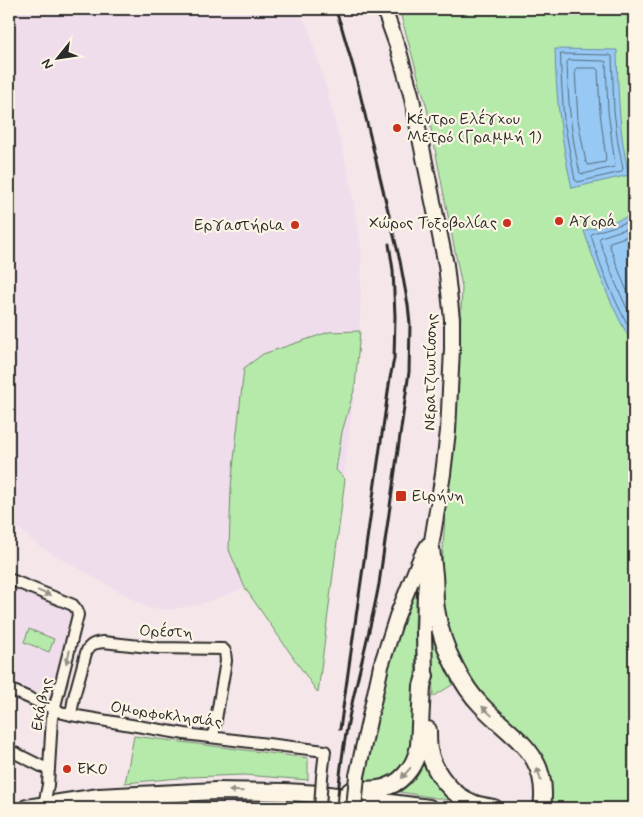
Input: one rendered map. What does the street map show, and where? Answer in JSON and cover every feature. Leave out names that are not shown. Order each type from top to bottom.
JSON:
[{"type":"main road","name":"Νερατζιωτίσσης","points":[[384,9],[398,48],[410,94],[444,257],[452,319],[448,431],[444,474],[427,571],[424,612],[425,676]]},
{"type":"main road","name":"Νερατζιωτίσσης","points":[[354,808],[357,776],[381,666],[397,616],[421,557],[433,540]]},
{"type":"main road","points":[[433,540],[437,613],[445,644],[455,667],[480,705],[523,743],[533,757],[540,773],[543,790],[542,808]]},
{"type":"main road","points":[[321,801],[357,790],[379,789],[393,784],[405,776],[414,763],[419,746],[422,686],[425,676]]},
{"type":"main road","points":[[425,676],[427,686],[428,744],[437,769],[448,785],[462,797],[475,804],[494,808]]},
{"type":"main road","points":[[27,808],[99,797],[216,790],[285,792],[321,801],[429,808]]},
{"type":"street","name":"Εκάβης","points":[[9,579],[73,605],[78,615],[52,718],[50,770],[44,805]]},
{"type":"street","name":"Ορέστη","points":[[71,715],[86,653],[91,645],[103,642],[158,648],[223,649],[226,654],[226,660],[213,737]]},
{"type":"street","name":"Ομορφοκλησιάς","points":[[9,689],[71,715],[213,737],[325,751],[321,801]]},
{"type":"street","points":[[9,750],[50,770]]},
{"type":"shaded area","points":[[9,9],[298,9],[309,29],[350,179],[362,253],[360,321],[355,387],[318,693],[245,588],[201,604],[169,610],[148,608],[40,547],[9,521]]},
{"type":"shaded area","points":[[9,587],[71,612],[52,699],[9,681]]},
{"type":"green space","points":[[399,9],[634,9],[634,808],[550,808],[548,777],[479,695],[460,668],[447,633],[441,600],[442,566],[446,499],[456,431],[462,287],[427,108]]},
{"type":"green space","points":[[360,331],[355,387],[342,432],[336,470],[345,479],[318,693],[245,588],[229,550],[231,487],[244,368],[263,354],[329,332]]},
{"type":"green space","points":[[417,581],[413,744],[400,767],[388,777],[372,782],[362,782],[388,664],[399,625]]},
{"type":"green space","points":[[29,629],[54,639],[49,652],[24,642]]},
{"type":"green space","points":[[433,634],[448,672],[455,683],[433,697],[432,666]]},
{"type":"green space","points":[[134,736],[308,758],[308,780],[244,775],[190,777],[125,783]]},
{"type":"green space","points":[[422,762],[430,777],[448,800],[394,791]]},
{"type":"water","points":[[557,9],[617,9],[616,13]]},
{"type":"water","points":[[555,49],[617,50],[621,129],[629,175],[572,188],[560,119]]},
{"type":"water","points":[[634,215],[634,346],[606,290],[584,231]]},
{"type":"railway","points":[[335,9],[356,77],[400,261],[410,324],[409,372],[379,584],[347,728],[337,808]]},
{"type":"railway","points":[[340,729],[394,359],[395,316],[393,270],[389,244]]},
{"type":"place","name":"Κέντρο Ελέγχου Μετρό (Γραμμή 1)","points":[[397,128]]},
{"type":"place","name":"Αγορά","points":[[559,221]]},
{"type":"place","name":"Χώρος Τοξοβολίας","points":[[507,223]]},
{"type":"place","name":"Εργαστήρια","points":[[295,225]]},
{"type":"place","name":"Ειρήνη","points":[[401,496]]},
{"type":"place","name":"EKO","points":[[67,769]]}]
